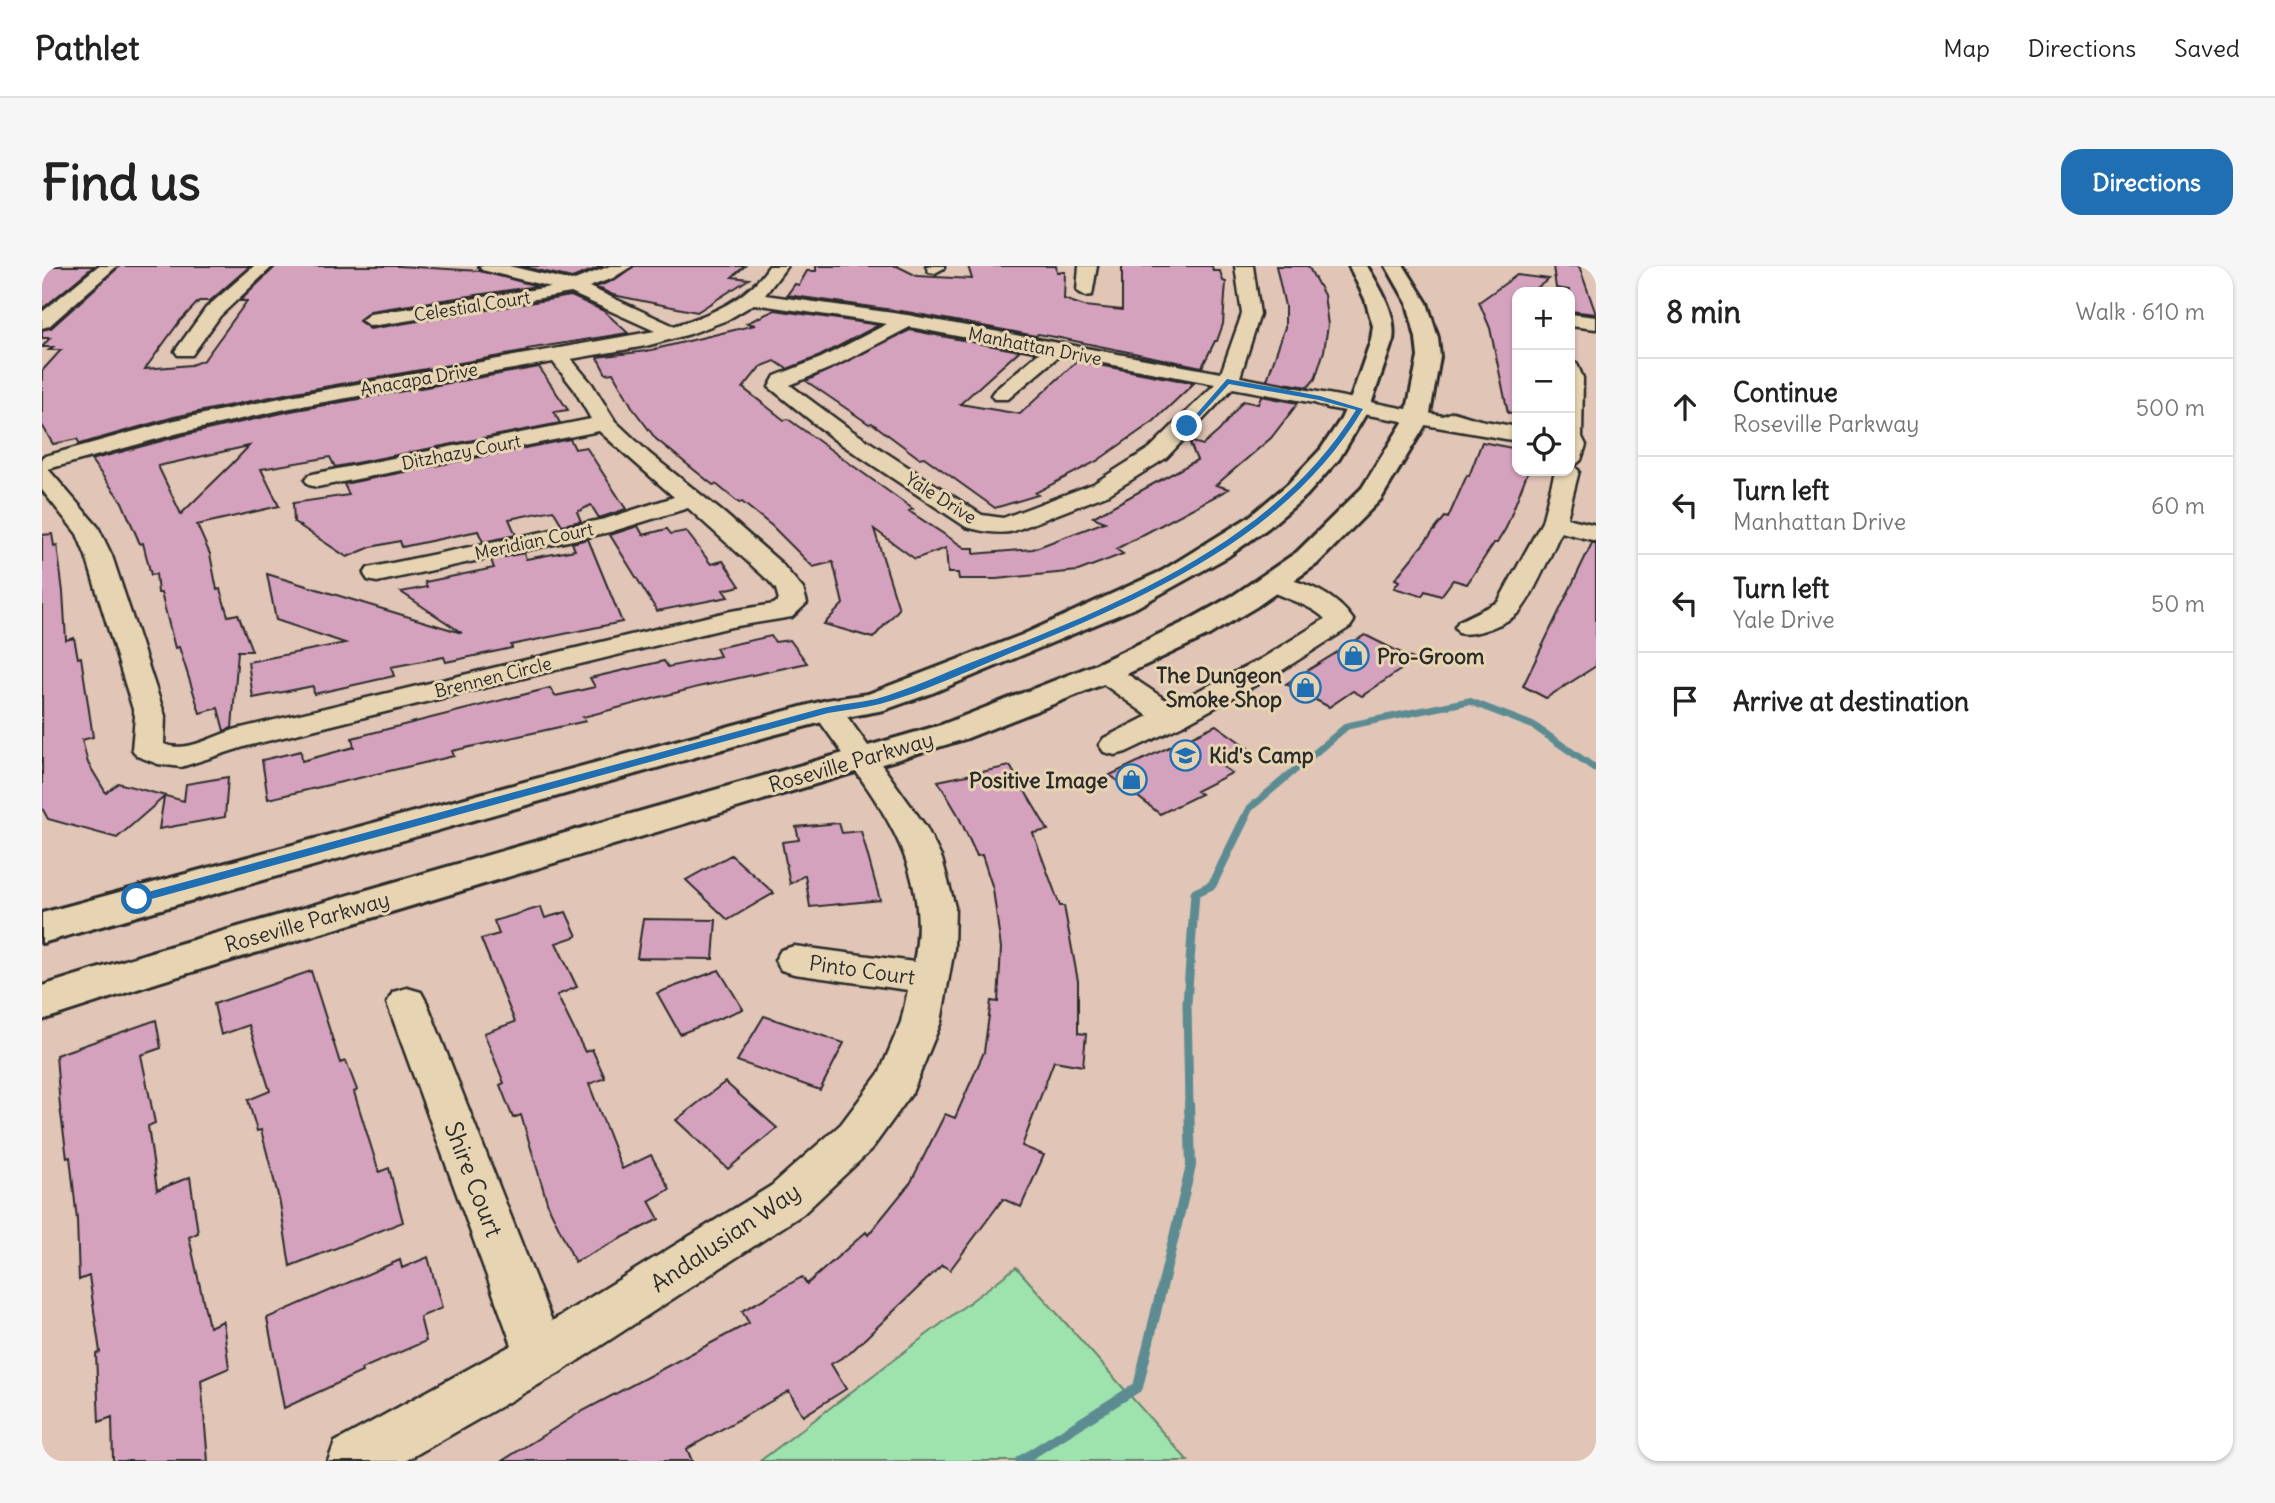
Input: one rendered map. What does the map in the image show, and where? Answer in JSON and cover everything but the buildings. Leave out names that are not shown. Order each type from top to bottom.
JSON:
[{"type":"main road","points":[[42,928],[137,899],[827,710],[878,701],[1078,622],[1180,572],[1241,534],[1294,491],[1329,455],[1361,406],[1383,336],[1381,318],[1369,284],[1358,266]]},
{"type":"main road","name":"Roseville Parkway","points":[[42,1003],[164,964],[953,732],[1105,673],[1198,628],[1275,583],[1307,558],[1372,493],[1429,358],[1427,338],[1417,303],[1395,266]]},
{"type":"street","points":[[42,322],[108,266]]},
{"type":"street","points":[[185,351],[213,312],[264,266]]},
{"type":"street","points":[[488,266],[573,287],[672,332]]},
{"type":"street","name":"Celestial Court","points":[[370,320],[421,314],[573,287],[623,266]]},
{"type":"street","name":"Anacapa Drive","points":[[42,464],[175,428],[279,404],[558,356],[672,332],[721,314],[750,298],[772,278],[778,266]]},
{"type":"street","points":[[1086,292],[1088,266]]},
{"type":"street","points":[[1227,382],[1251,314],[1244,266]]},
{"type":"street","name":"Manhattan Drive","points":[[750,298],[907,321],[1465,427],[1475,426],[1512,433]]},
{"type":"street","name":"Yale Drive","points":[[907,321],[828,362],[782,380],[779,387],[843,435],[975,522],[988,525],[1005,526],[1101,489],[1157,453],[1187,426],[1227,382]]},
{"type":"street","points":[[1575,321],[1596,323]]},
{"type":"street","points":[[1001,395],[1054,350]]},
{"type":"street","name":"Brennen Circle","points":[[42,475],[89,533],[99,556],[150,716],[148,748],[160,757],[185,757],[237,739],[718,622],[782,611],[793,603],[794,593],[788,583],[773,572],[735,534],[649,467],[605,423],[587,393],[558,356]]},
{"type":"street","points":[[1575,374],[1596,381]]},
{"type":"street","points":[[1572,413],[1572,437],[1577,449]]},
{"type":"street","name":"Ditzhazy Court","points":[[317,480],[605,423]]},
{"type":"street","points":[[1469,627],[1509,607],[1555,522],[1566,476]]},
{"type":"street","name":"Meridian Court","points":[[377,574],[610,524],[690,500]]},
{"type":"street","points":[[1555,522],[1596,533]]},
{"type":"street","points":[[1115,745],[1271,665],[1340,621],[1335,612],[1322,602],[1275,583]]},
{"type":"street","points":[[1105,673],[1172,718]]},
{"type":"street","name":"Andalusian Way","points":[[354,1461],[541,1356],[787,1200],[856,1137],[897,1081],[921,1022],[930,979],[937,907],[925,859],[909,827],[827,710]]},
{"type":"street","name":"Pinto Court","points":[[794,960],[930,979]]},
{"type":"street","name":"Shire Court","points":[[407,1003],[541,1356]]},
{"type":"green space","points":[[1016,1267],[1188,1461],[760,1461]]},
{"type":"waterway","points":[[1245,818],[1250,808],[1347,726],[1469,701],[1534,726],[1596,769]]},
{"type":"waterway","points":[[1189,1105],[1187,1003],[1195,893],[1212,885],[1245,818]]},
{"type":"waterway","points":[[1020,1461],[1138,1387],[1191,1166],[1189,1103]]},
{"type":"place","name":"Pro-Groom","points":[[1354,656]]},
{"type":"place","name":"The Dungeon Smoke Shop","points":[[1305,687]]},
{"type":"place","name":"Kid's Camp","points":[[1186,755]]},
{"type":"place","name":"Positive Image","points":[[1131,780]]},
{"type":"route","points":[[137,899],[827,710],[878,701],[1000,654],[1137,594],[1180,572],[1241,534],[1294,491],[1317,468],[1346,433],[1360,409],[1320,398],[1227,382],[1187,426]]}]
